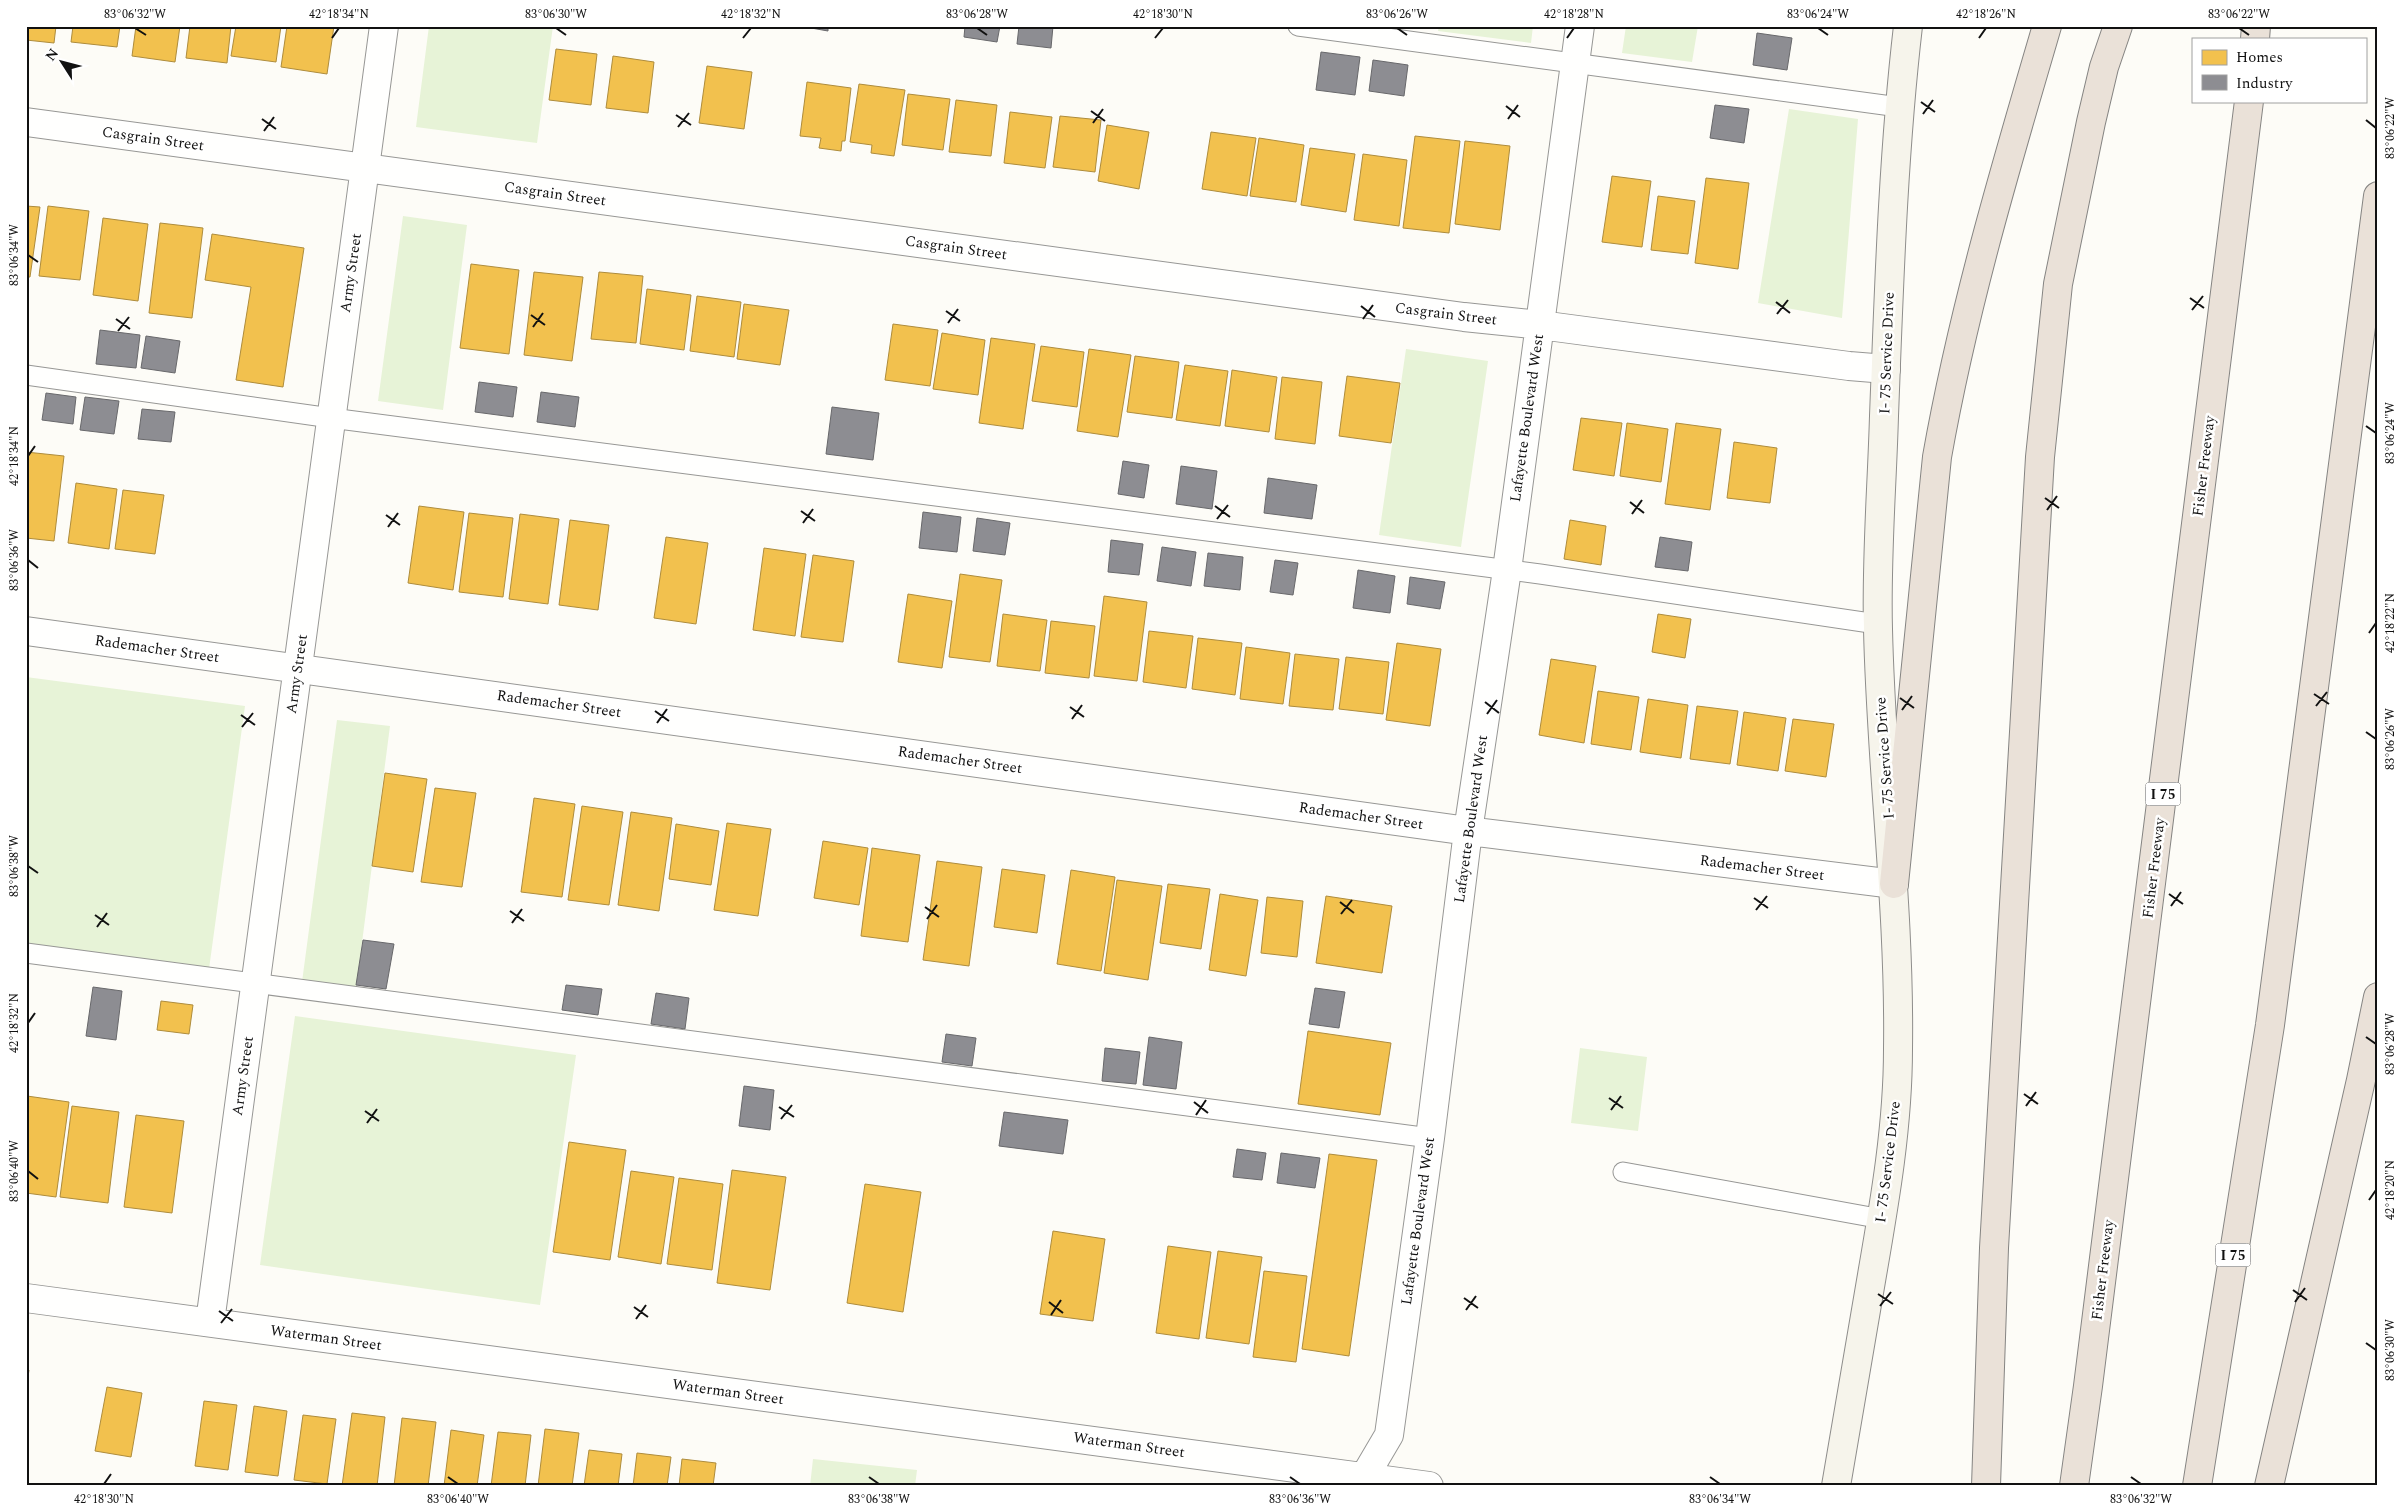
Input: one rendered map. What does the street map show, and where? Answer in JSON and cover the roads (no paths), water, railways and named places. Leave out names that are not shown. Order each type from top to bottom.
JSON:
[{"type":"highway","points":[[1894,884],[1937,457],[1947,402],[1980,256],[2047,26]]},
{"type":"highway","points":[[1986,1486],[1995,1238],[2040,457],[2058,284],[2091,122],[2104,67],[2118,26]]},
{"type":"highway","name":"Fisher Freeway","points":[[2074,1486],[2092,1356],[2249,102]]},
{"type":"highway","name":"I 75","points":[[2197,1486],[2270,1025],[2378,196]]},
{"type":"highway","points":[[2269,1486],[2378,997]]},
{"type":"main road","name":"I- 75 Service Drive","points":[[1836,1486],[1882,1219],[1892,1146],[1898,1049],[1894,884],[1880,688],[1878,624],[1886,369],[1899,107],[1908,26]]},
{"type":"street","name":"Army Street","points":[[210,1322],[384,26]]},
{"type":"street","name":"Lafayette Boulevard West","points":[[1362,1481],[1389,1435],[1430,1138],[1468,830],[1507,570],[1580,26]]},
{"type":"street","name":"Casgrain Street","points":[[26,122],[1464,317],[1540,324],[1839,365],[1886,369]]},
{"type":"street","name":"Rademacher Street","points":[[26,631],[298,667],[1468,830],[1894,884]]},
{"type":"street","name":"Waterman Street","points":[[26,1298],[1362,1481],[1429,1486]]},
{"type":"lane","points":[[1298,26],[1899,107]]},
{"type":"lane","points":[[26,375],[331,418],[1507,570],[1878,624]]},
{"type":"lane","points":[[26,953],[1430,1138]]},
{"type":"lane","points":[[1623,1172],[1882,1219]]}]
